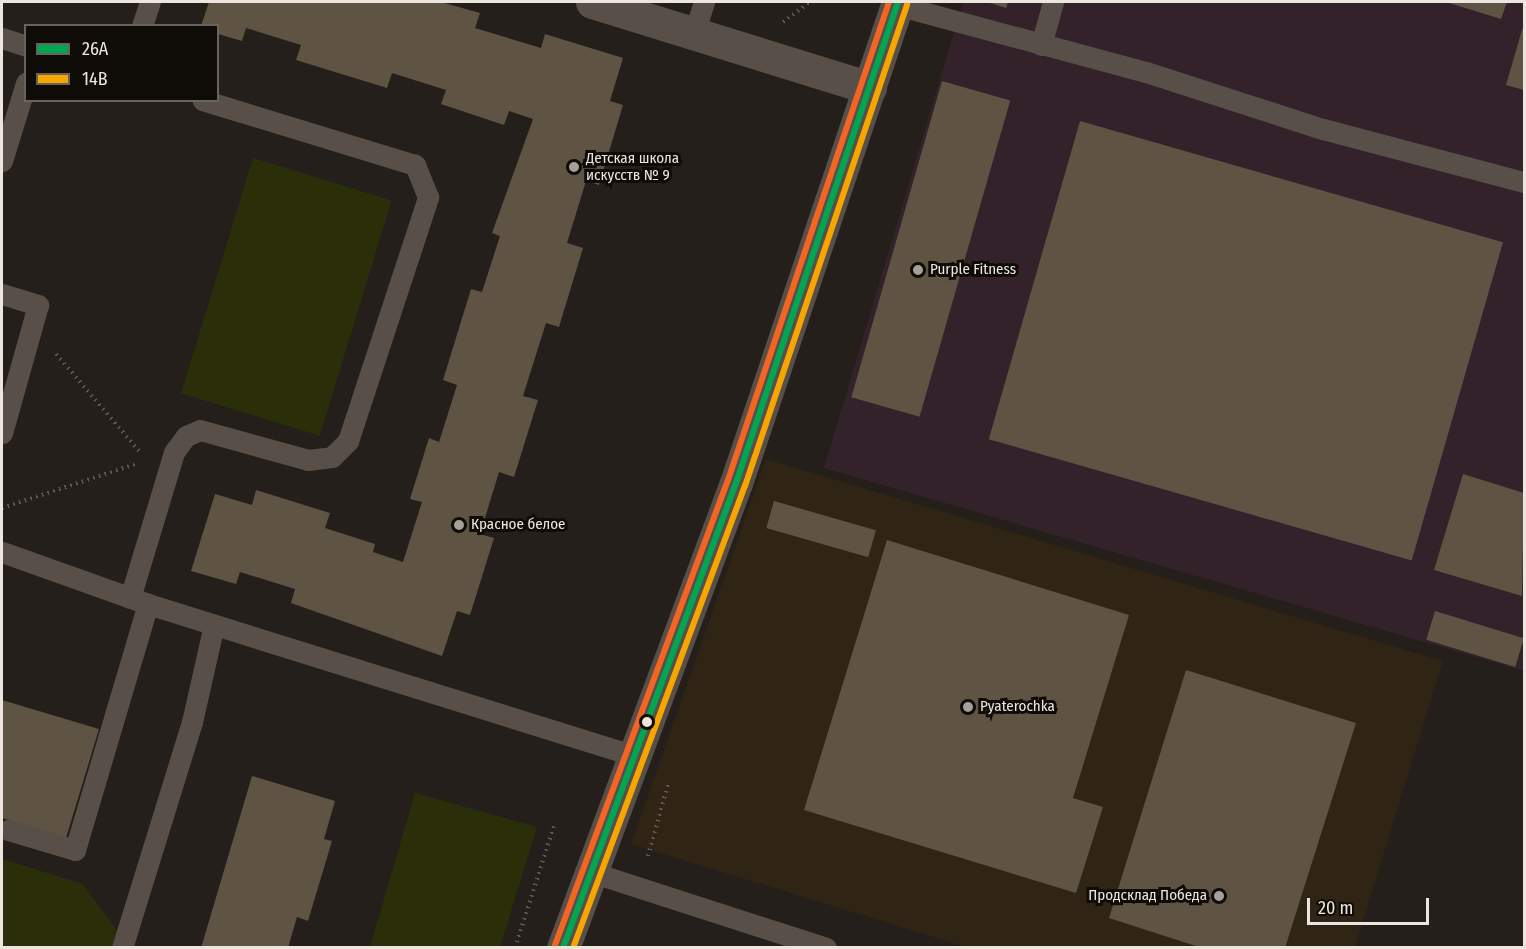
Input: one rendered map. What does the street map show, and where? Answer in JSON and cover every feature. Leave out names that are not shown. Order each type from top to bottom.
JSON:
[{"type":"street","points":[[592,2],[870,88]]},
{"type":"street","points":[[563,948],[588,871],[736,483],[897,3]]},
{"type":"lane","points":[[143,24],[150,2]]},
{"type":"lane","points":[[694,33],[704,2]]},
{"type":"lane","points":[[1041,45],[1053,2]]},
{"type":"lane","points":[[897,3],[1041,45],[1146,72],[1323,129],[1524,182]]},
{"type":"lane","points":[[2,38],[24,45]]},
{"type":"lane","points":[[2,161],[24,90]]},
{"type":"lane","points":[[8,831],[75,850],[139,601],[174,452],[186,436],[200,430],[308,460],[332,457],[348,441],[428,197],[415,165],[210,102]]},
{"type":"lane","points":[[2,294],[38,305],[2,433]]},
{"type":"lane","points":[[2,552],[139,601],[632,755]]},
{"type":"lane","points":[[122,948],[192,722],[214,624]]},
{"type":"lane","points":[[588,871],[826,948]]},
{"type":"path","points":[[2,508],[147,461],[32,326]]},
{"type":"path","points":[[651,864],[645,852],[669,780]]},
{"type":"path","points":[[515,948],[555,823]]},
{"type":"shaded area","points":[[963,2],[1524,2],[1524,671],[824,468]]},
{"type":"shaded area","points":[[766,459],[1443,661],[1355,947],[966,947],[631,844]]},
{"type":"green space","points":[[253,158],[392,200],[320,436],[181,393]]},
{"type":"green space","points":[[415,793],[537,827],[500,947],[370,947]]},
{"type":"green space","points":[[2,859],[83,884],[117,931],[112,947],[2,947]]},
{"type":"building","points":[[209,2],[441,2],[480,13],[475,28],[541,48],[545,34],[623,58],[610,101],[623,105],[599,185],[586,181],[567,243],[583,248],[559,327],[546,323],[523,396],[538,400],[514,477],[499,472],[480,534],[494,538],[470,615],[457,611],[442,656],[291,603],[295,589],[240,572],[236,584],[191,571],[215,494],[252,505],[256,490],[330,513],[325,528],[375,544],[373,552],[403,562],[422,502],[410,499],[429,438],[439,442],[457,385],[443,380],[471,289],[482,292],[500,236],[492,233],[533,119],[509,111],[504,125],[441,104],[446,90],[392,73],[387,88],[296,60],[301,45],[246,28],[242,41],[219,34],[219,24],[202,24]]},
{"type":"building","points":[[987,2],[1008,2],[1006,8]]},
{"type":"building","points":[[1446,2],[1507,2],[1501,19]]},
{"type":"building","points":[[1524,23],[1524,90],[1506,85]]},
{"type":"building","points":[[942,81],[1010,101],[920,417],[851,397]]},
{"type":"building","points":[[1080,121],[1503,242],[1412,560],[989,439]]},
{"type":"building","points":[[1463,474],[1524,493],[1522,596],[1434,570]]},
{"type":"building","points":[[774,501],[876,530],[868,557],[766,528]]},
{"type":"building","name":"Pyaterochka","points":[[887,540],[1129,615],[1073,798],[1103,807],[1076,893],[804,810]]},
{"type":"building","points":[[1435,611],[1524,638],[1515,667],[1426,640]]},
{"type":"building","points":[[1186,670],[1356,723],[1285,948],[1202,948],[1109,918]]},
{"type":"building","points":[[2,700],[99,729],[66,838],[2,818]]},
{"type":"building","points":[[252,776],[335,801],[324,839],[332,841],[308,921],[297,917],[288,948],[201,948]]},
{"type":"transit line","points":[[555,945],[728,480],[889,2]]},
{"type":"transit line","name":"26А","points":[[563,948],[736,483],[898,2]]},
{"type":"transit line","name":"14В","points":[[573,948],[745,486],[907,5]]},
{"type":"place","name":"Детская школа искусств № 9","points":[[574,167]]},
{"type":"place","name":"Purple Fitness","points":[[918,270]]},
{"type":"place","name":"Красное белое","points":[[459,525]]},
{"type":"place","name":"Pyaterochka","points":[[968,707]]},
{"type":"place","name":"Продсклад Победа","points":[[1219,896]]}]
